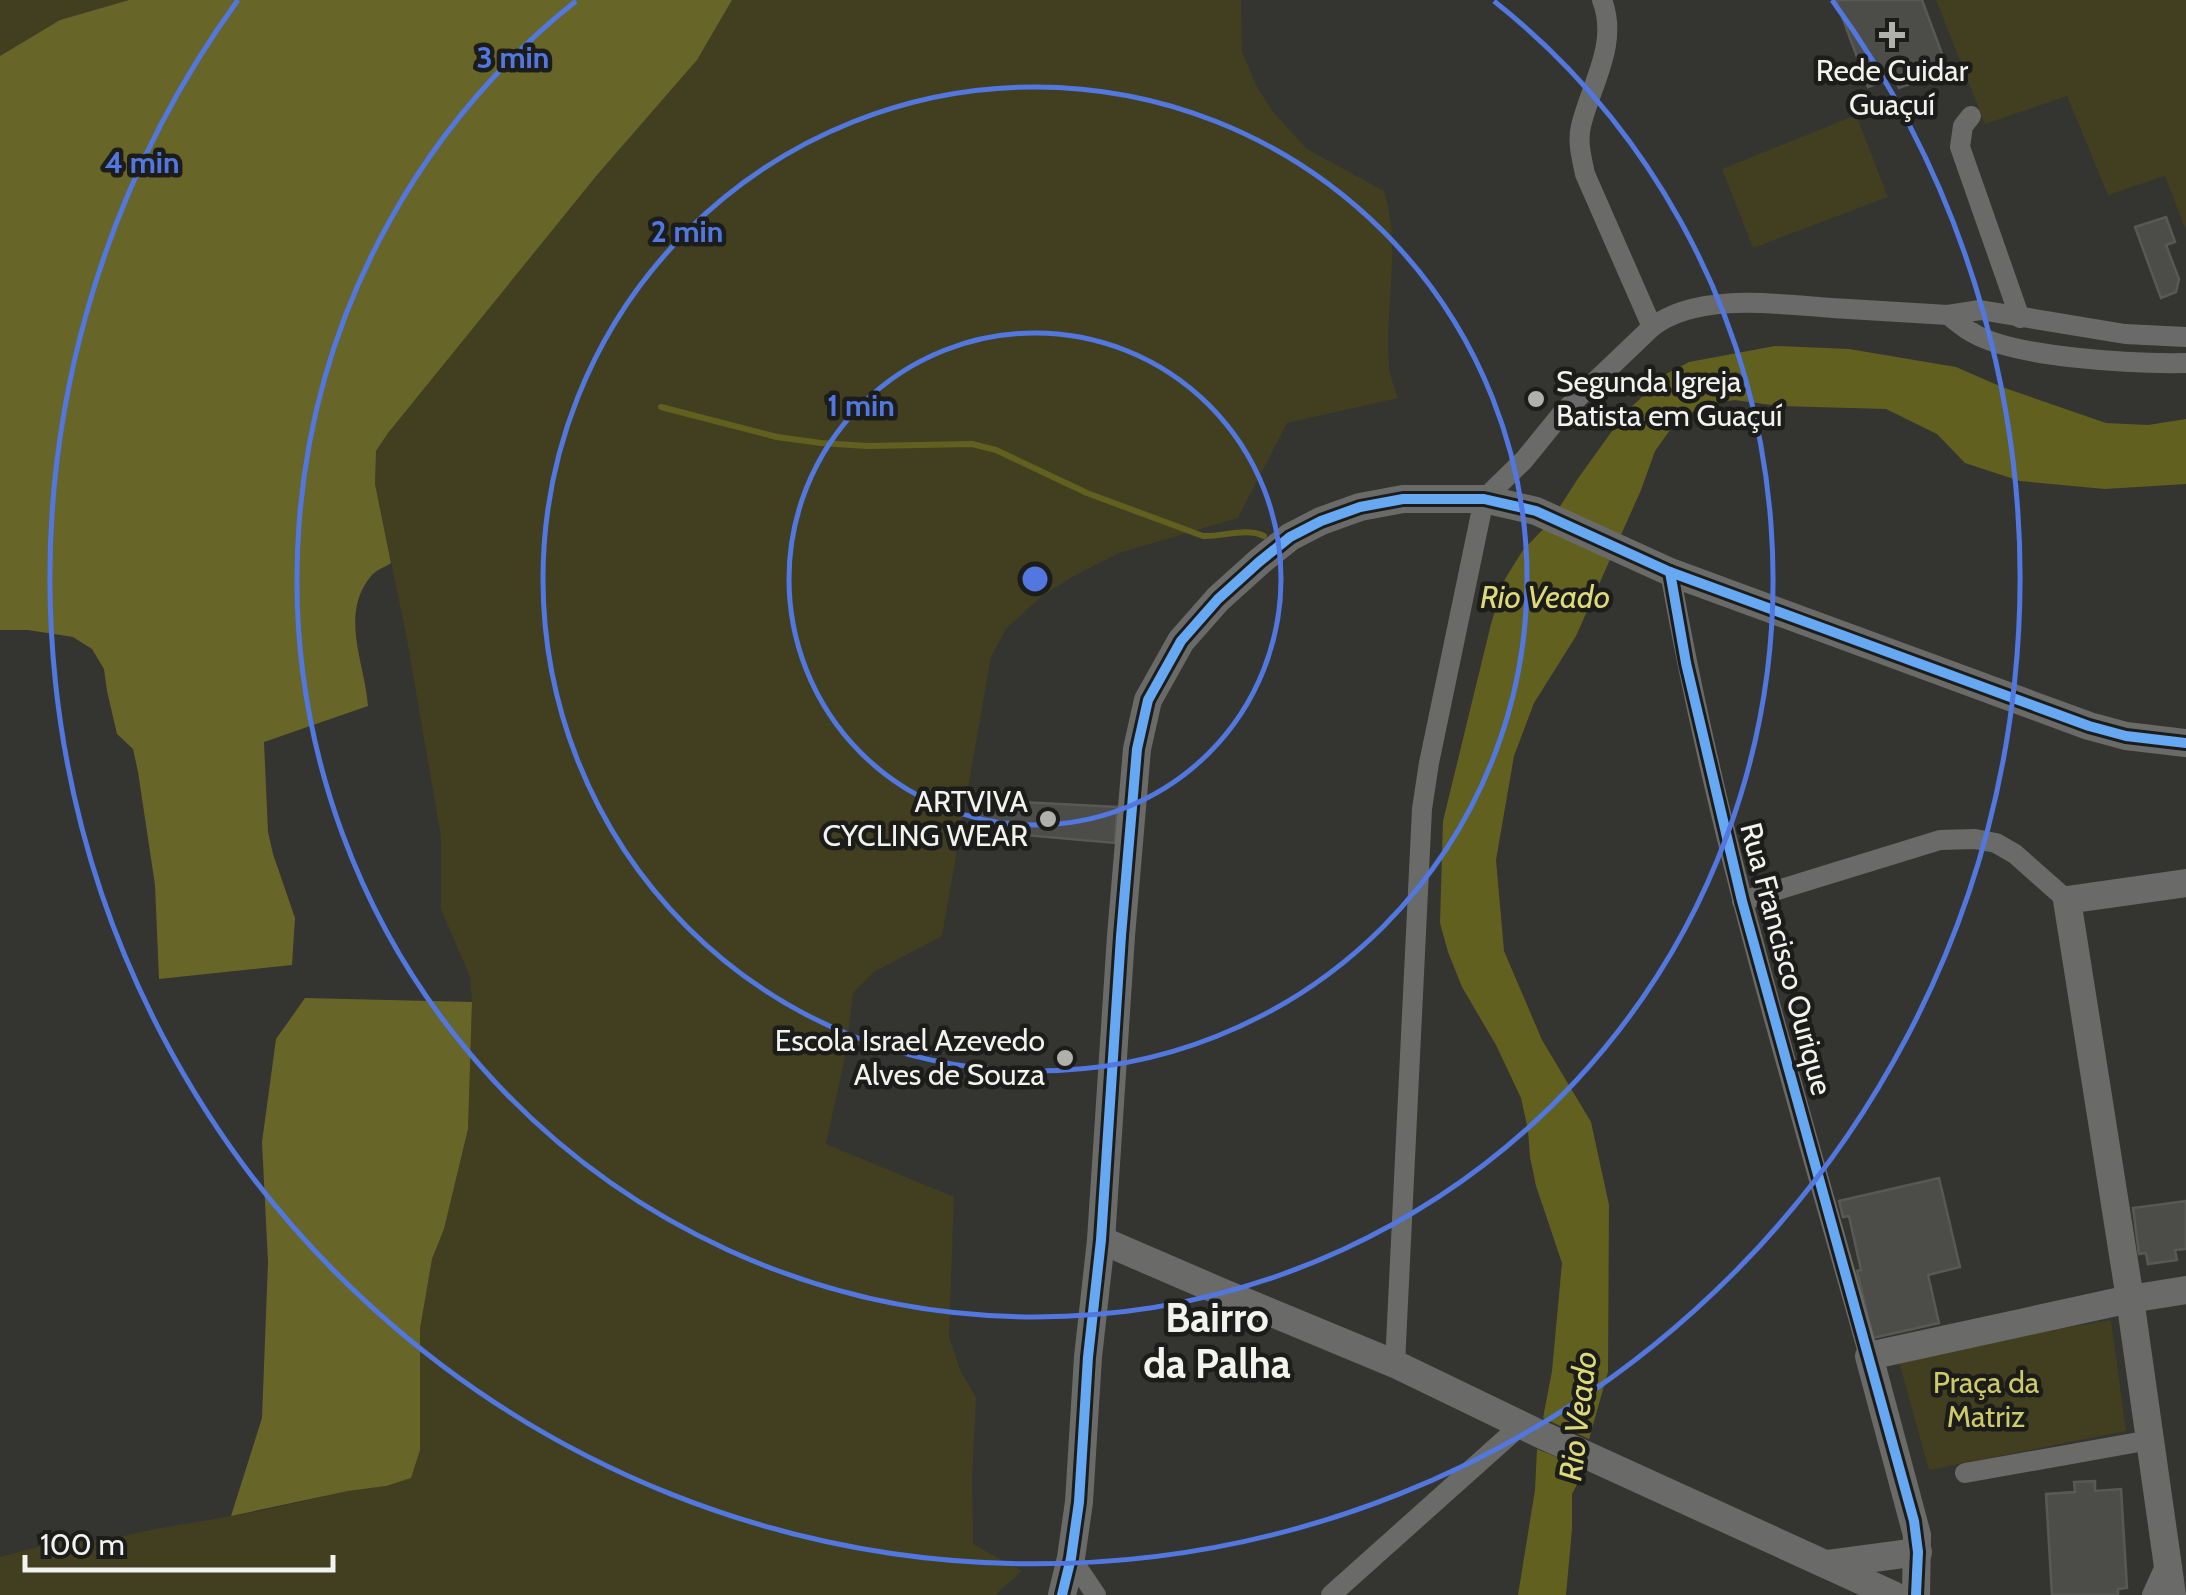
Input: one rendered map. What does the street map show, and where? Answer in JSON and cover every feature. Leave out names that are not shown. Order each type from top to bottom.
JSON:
[{"type":"street","points":[[1602,0],[1608,32],[1605,55],[1580,130],[1580,152],[1585,174],[1652,327]]},
{"type":"street","points":[[1972,116],[1963,126],[1960,148],[2020,318]]},
{"type":"street","points":[[1395,1364],[1422,808],[1484,499],[1524,460],[1563,412],[1652,327],[1663,319],[1701,308],[1748,302],[1948,315],[1980,310],[2125,334],[2186,337]]},
{"type":"street","points":[[1948,315],[1974,335],[2037,352],[2154,364],[2186,363]]},
{"type":"street","points":[[1062,1595],[1079,1502],[1124,897],[1138,749],[1148,700],[1181,641],[1218,599],[1290,537],[1360,507],[1403,498],[1484,499],[1536,511],[1670,572],[2089,726],[2126,736],[2186,743]]},
{"type":"street","name":"Rua Francisco Ourique","points":[[1670,572],[1686,663],[1742,901],[1868,1356]]},
{"type":"street","points":[[1742,901],[1940,840],[1975,839],[1996,843],[2015,854],[2069,909],[2172,1595]]},
{"type":"street","points":[[2069,909],[2186,883]]},
{"type":"street","points":[[2069,909],[2186,903]]},
{"type":"street","points":[[1101,1240],[1395,1364],[1893,1595]]},
{"type":"street","points":[[1916,1595],[1918,1552],[1914,1521],[1868,1356],[2129,1289],[2186,1270]]},
{"type":"street","points":[[2129,1289],[2186,1290]]},
{"type":"street","points":[[1331,1595],[1531,1430]]},
{"type":"street","points":[[1965,1473],[2150,1440]]},
{"type":"street","points":[[1826,1564],[1918,1552]]},
{"type":"street","points":[[1070,1558],[1096,1595]]},
{"type":"street","points":[[2152,1595],[2167,1562]]},
{"type":"green space","points":[[0,0],[129,0],[60,20],[0,56]]},
{"type":"green space","points":[[732,0],[1241,0],[1242,52],[1273,112],[1307,149],[1384,191],[1389,212],[1389,367],[1398,398],[1287,423],[1238,518],[1119,553],[1042,596],[1006,629],[991,657],[942,936],[874,972],[853,993],[846,1052],[826,1144],[954,1197],[949,1337],[961,1372],[976,1397],[973,1544],[1022,1571],[995,1595],[0,1595],[0,1557],[63,1540],[106,1540],[386,1486],[420,1450],[420,1329],[432,1259],[444,1229],[468,1129],[472,1002],[470,977],[441,909],[441,837],[375,484],[376,451],[597,175],[697,60]]},
{"type":"green space","points":[[1936,0],[2186,0],[2186,231],[2165,176],[2108,195],[2067,96],[1985,124]]},
{"type":"green space","points":[[1856,115],[1888,197],[1753,248],[1722,169]]},
{"type":"green space","name":"Praça da Matriz","points":[[2111,1320],[2126,1431],[1929,1470],[1899,1362],[1982,1342]]},
{"type":"shaded area","points":[[129,0],[732,0],[697,60],[597,175],[376,451],[375,484],[391,563],[371,576],[357,607],[356,640],[368,706],[264,742],[268,832],[295,918],[292,965],[159,979],[155,885],[138,772],[133,749],[117,734],[104,669],[92,649],[73,637],[0,630],[0,56],[60,20]]},
{"type":"shaded area","points":[[305,998],[472,1002],[468,1129],[444,1229],[432,1259],[420,1329],[420,1450],[411,1478],[231,1516],[262,1418],[268,1262],[262,1142],[276,1039]]},
{"type":"water","name":"Rio Veado","points":[[1775,346],[1849,349],[1956,367],[2106,423],[2148,425],[2186,419],[2186,484],[2105,489],[2020,481],[1965,463],[1937,434],[1886,409],[1779,406],[1735,400],[1706,404],[1675,423],[1655,451],[1576,636],[1534,703],[1514,756],[1496,860],[1504,951],[1542,1040],[1591,1122],[1609,1205],[1608,1372],[1589,1439],[1543,1418],[1552,1371],[1562,1263],[1536,1186],[1521,1098],[1462,987],[1440,923],[1443,821],[1491,624],[1505,579],[1523,550],[1550,522],[1625,413],[1666,374],[1689,362]]},
{"type":"water","points":[[1537,1449],[1585,1469],[1572,1494],[1566,1595],[1518,1595],[1535,1490]]},
{"type":"building","name":"Rede Cuidar Guaçuí","points":[[1836,0],[1922,0],[1948,70],[1899,88],[1895,78],[1868,87]]},
{"type":"building","points":[[2166,217],[2175,242],[2166,245],[2179,279],[2176,292],[2161,298],[2135,227]]},
{"type":"building","name":"ARTVIVA CYCLING WEAR","points":[[980,800],[1117,807],[1115,843],[979,831]]},
{"type":"building","points":[[1939,1178],[1960,1267],[1928,1275],[1939,1323],[1873,1338],[1849,1216],[1843,1217],[1839,1201]]},
{"type":"building","points":[[2186,1201],[2186,1249],[2175,1250],[2177,1260],[2148,1264],[2146,1253],[2139,1254],[2133,1208]]},
{"type":"building","points":[[2095,1481],[2095,1491],[2121,1489],[2127,1588],[2118,1589],[2118,1595],[2052,1595],[2046,1494],[2075,1492],[2074,1482]]},
{"type":"waterway","points":[[661,407],[777,437],[821,443],[972,444],[996,450],[1087,493],[1203,536],[1242,532],[1264,536]]},
{"type":"cycle path","points":[[1062,1595],[1079,1502],[1137,749],[1148,700],[1181,641],[1218,599],[1290,537],[1360,507],[1403,499],[1484,499],[1536,511],[1670,572],[2089,726],[2126,736],[2186,743]]},
{"type":"cycle path","points":[[1670,572],[1686,663],[1742,901],[1914,1521],[1918,1552],[1916,1595]]},
{"type":"place","name":"Rede Cuidar Guaçuí","points":[[1892,35]]},
{"type":"place","name":"Segunda Igreja Batista em Guaçuí","points":[[1536,399]]},
{"type":"place","name":"ARTVIVA CYCLING WEAR","points":[[1048,819]]},
{"type":"place","name":"Escola Israel Azevedo Alves de Souza","points":[[1065,1058]]},
{"type":"district","name":"Bairro da Palha","points":[[1217,1341]]}]
